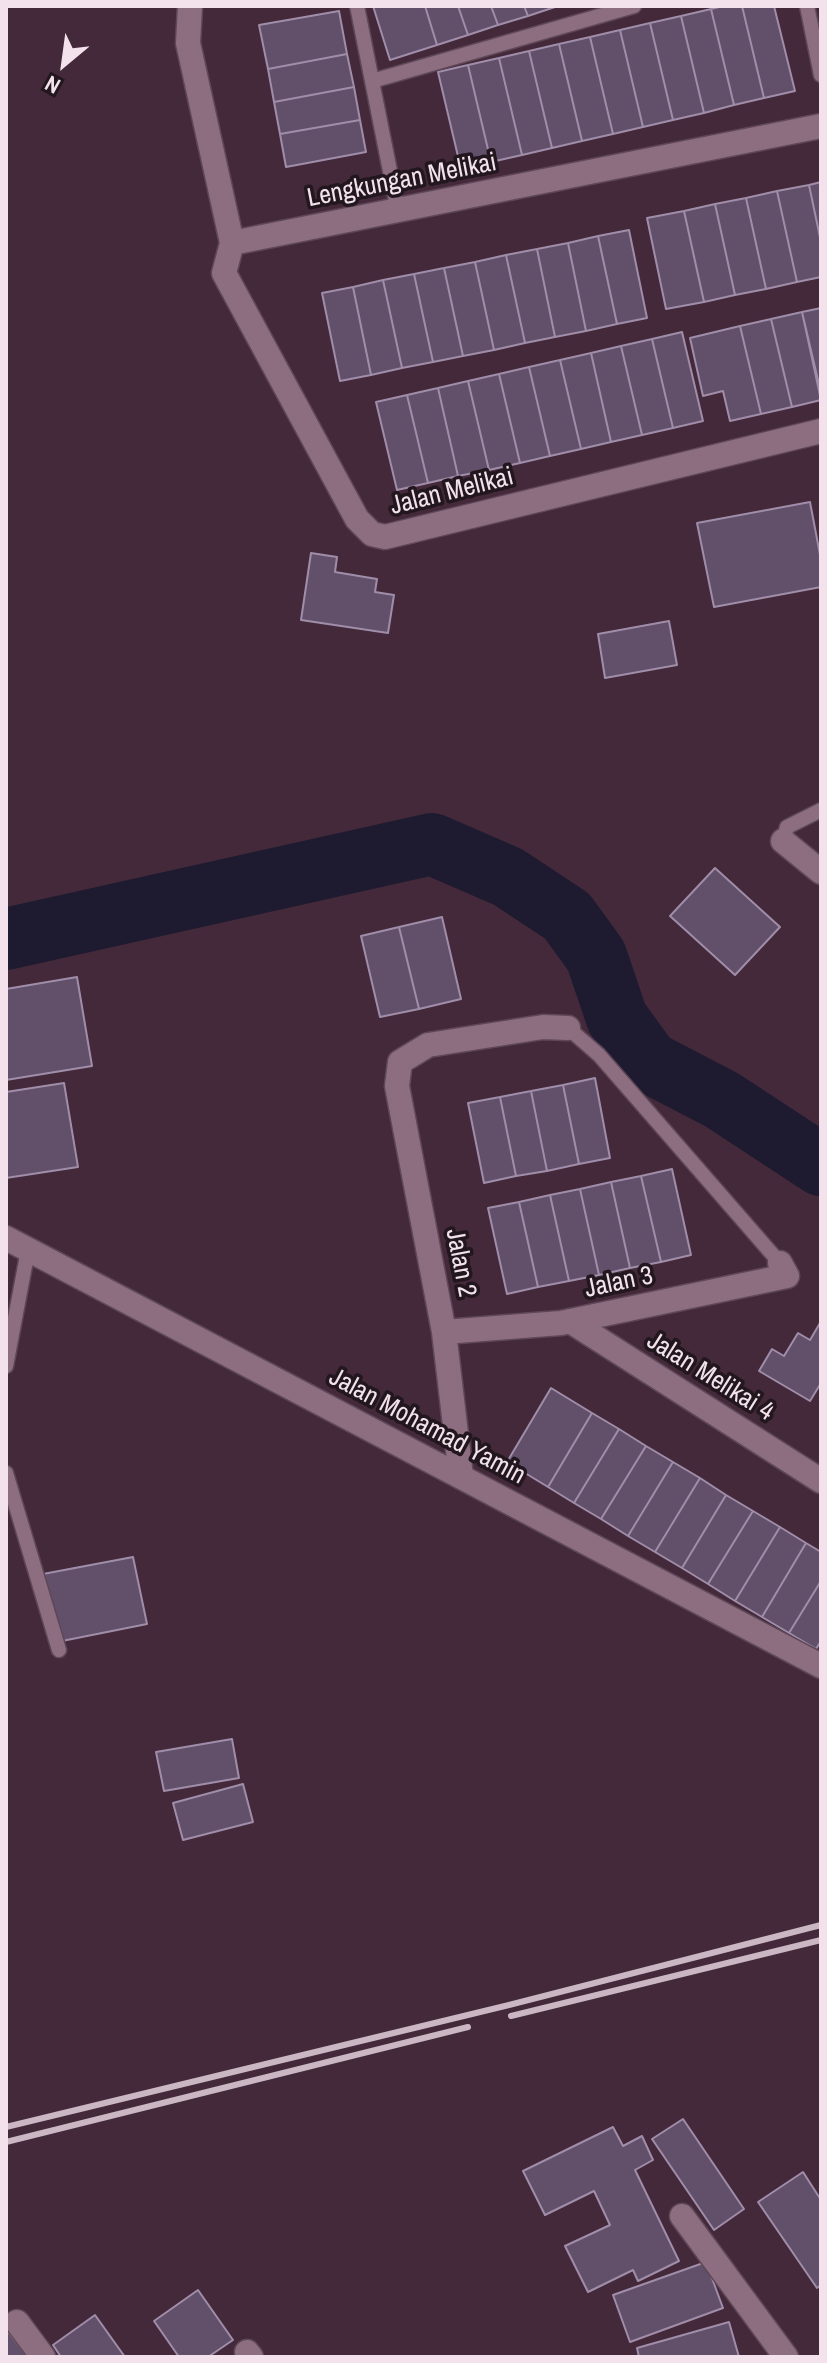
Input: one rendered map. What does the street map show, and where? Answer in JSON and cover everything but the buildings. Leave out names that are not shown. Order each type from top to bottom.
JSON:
[{"type":"street","points":[[186,7],[188,43],[232,243]]},
{"type":"street","name":"Lengkungan Melikai","points":[[232,243],[821,126]]},
{"type":"street","name":"Jalan Melikai","points":[[232,243],[224,273],[357,519],[372,534],[385,537],[821,431]]},
{"type":"street","points":[[783,841],[821,872]]},
{"type":"street","name":"Jalan 2","points":[[461,1476],[444,1332],[397,1086],[400,1062],[428,1045],[543,1027],[568,1028]]},
{"type":"street","name":"Jalan Mohamad Yamin","points":[[6,1238],[821,1666]]},
{"type":"street","name":"Jalan 3","points":[[444,1332],[570,1321],[787,1276],[780,1263]]},
{"type":"street","name":"Jalan Melikai 4","points":[[570,1321],[821,1481]]},
{"type":"street","points":[[682,2216],[786,2357]]},
{"type":"street","points":[[17,2322],[43,2357]]},
{"type":"lane","points":[[357,6],[398,211]]},
{"type":"lane","points":[[372,81],[634,6]]},
{"type":"lane","points":[[807,6],[821,75]]},
{"type":"lane","points":[[783,841],[787,827],[821,810]]},
{"type":"lane","points":[[568,1028],[599,1055],[780,1263]]},
{"type":"lane","points":[[6,1366],[28,1250]]},
{"type":"lane","points":[[6,1473],[59,1650]]},
{"type":"waterway","points":[[6,939],[432,844],[508,877],[567,916],[596,956],[617,1018],[649,1062],[722,1100],[821,1165]]},
{"type":"railway","points":[[6,2127],[509,2005],[821,1925]]},
{"type":"railway","points":[[511,2016],[821,1940]]},
{"type":"railway","points":[[6,2142],[468,2027]]}]
